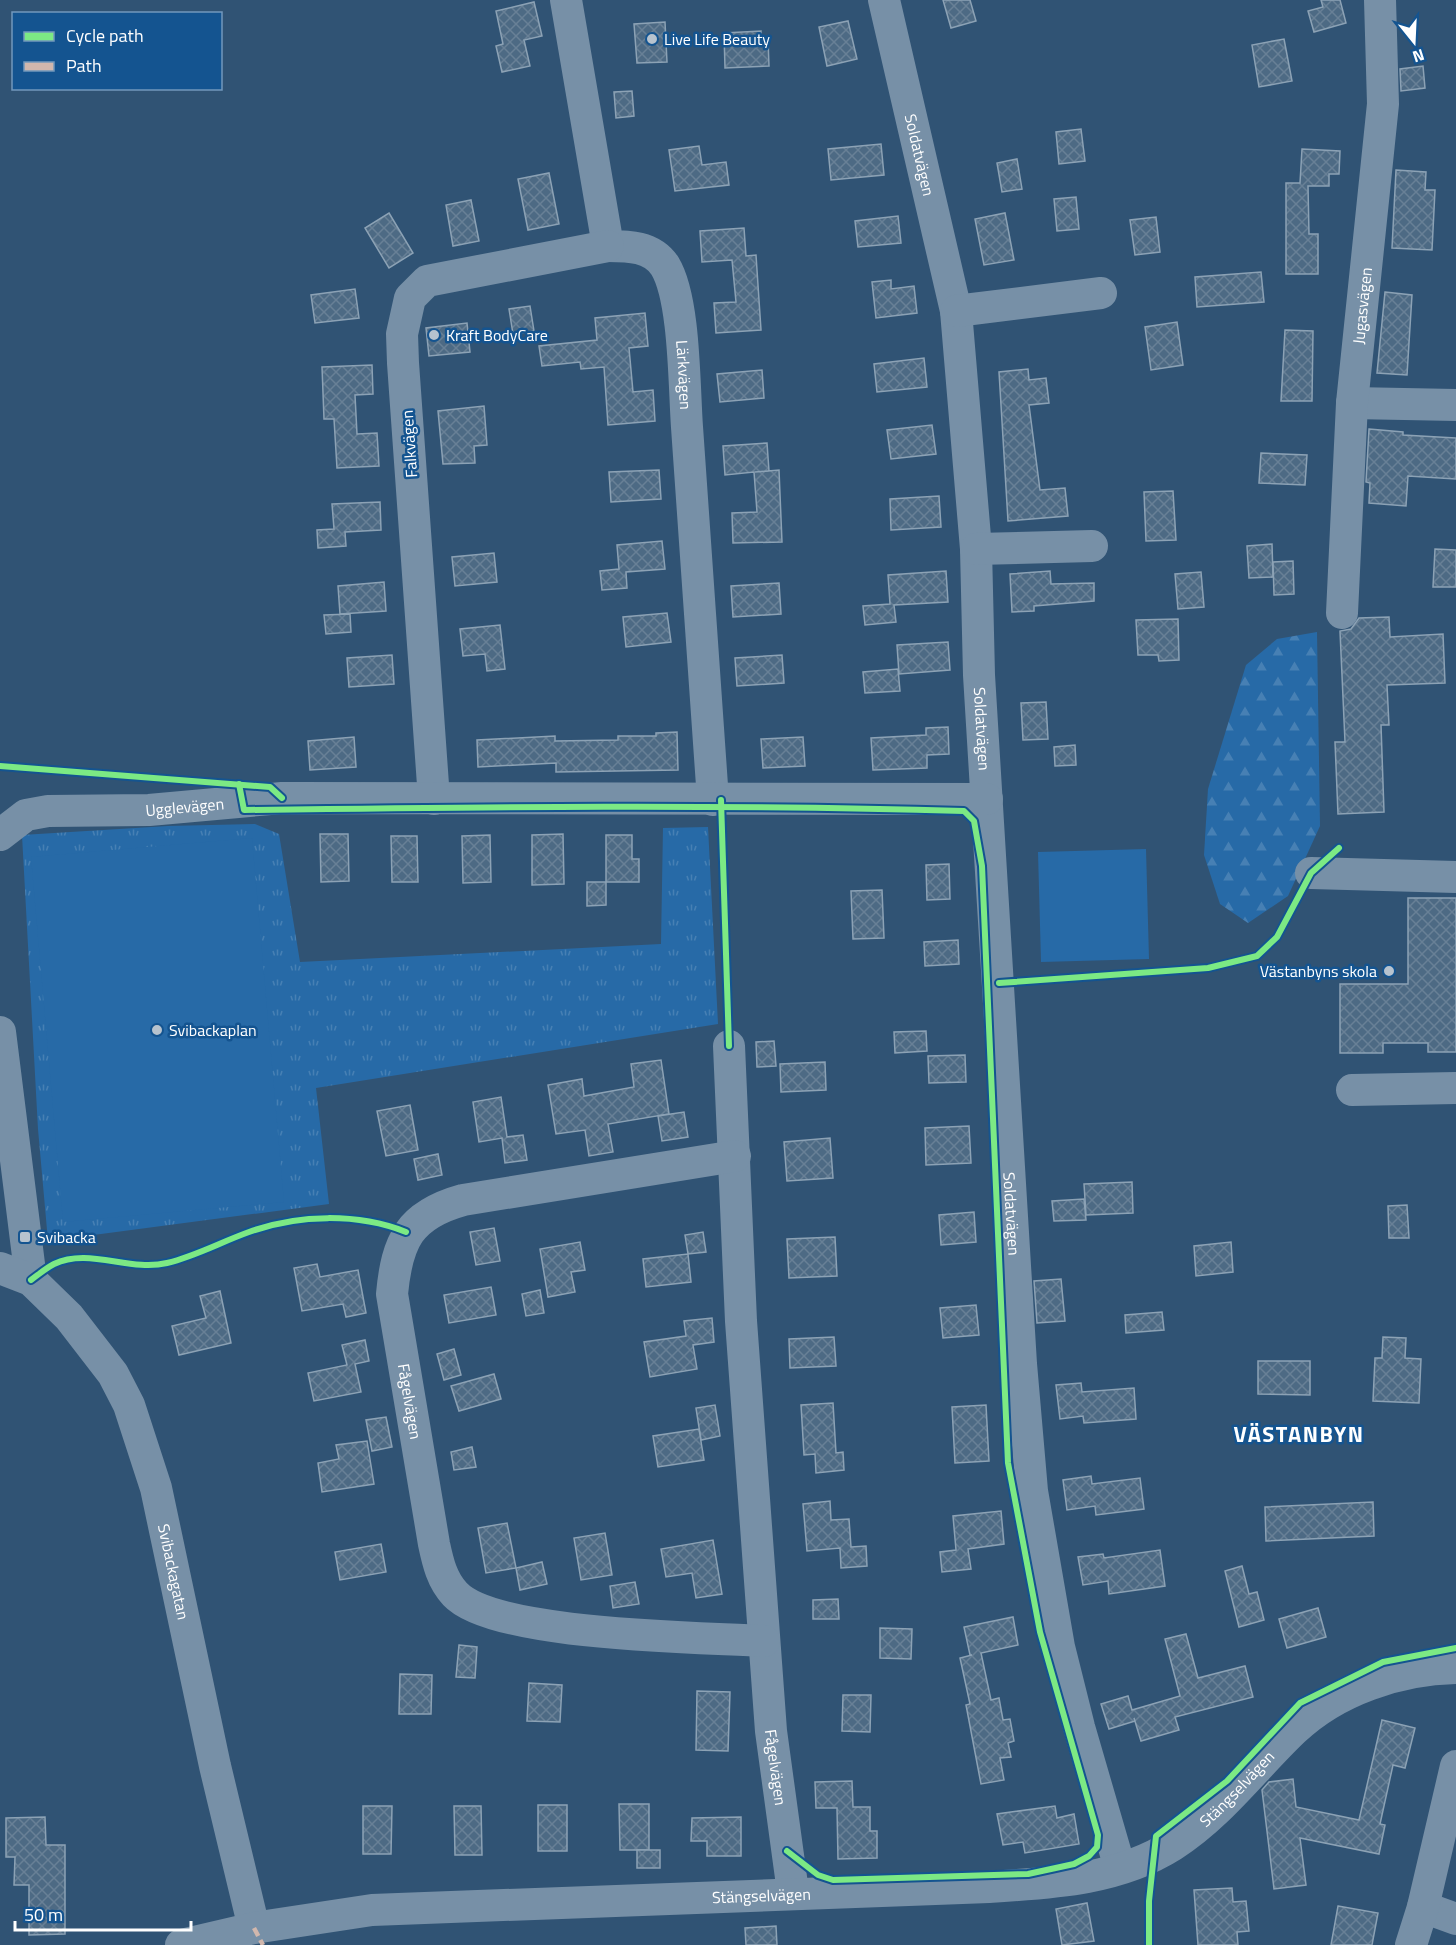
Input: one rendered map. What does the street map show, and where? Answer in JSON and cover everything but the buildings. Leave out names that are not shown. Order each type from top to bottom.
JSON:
[{"type":"street","points":[[566,0],[608,246]]},
{"type":"street","name":"Soldatvägen","points":[[884,0],[956,311],[975,549],[987,799],[1020,1352],[1032,1491],[1059,1647],[1079,1727],[1120,1868]]},
{"type":"street","name":"Jugasvägen","points":[[1342,613],[1352,403],[1383,104],[1380,0]]},
{"type":"street","name":"Falkvägen","points":[[434,799],[403,363],[402,334],[410,298],[427,281],[608,246]]},
{"type":"street","name":"Lärkvägen","points":[[608,246],[641,248],[654,254],[664,264],[672,281],[683,366],[713,800]]},
{"type":"street","points":[[956,311],[1101,293]]},
{"type":"street","points":[[1352,403],[1456,405]]},
{"type":"street","points":[[975,549],[1092,546]]},
{"type":"street","name":"Ugglevägen","points":[[0,835],[26,815],[48,811],[149,810],[282,798],[987,799]]},
{"type":"street","points":[[1311,873],[1456,877]]},
{"type":"street","points":[[0,1032],[31,1280]]},
{"type":"street","name":"Fågelvägen","points":[[729,1047],[741,1321],[764,1641],[771,1731],[792,1892]]},
{"type":"street","points":[[1352,1090],[1456,1088]]},
{"type":"street","name":"Fågelvägen","points":[[735,1156],[463,1200],[438,1207],[406,1232],[398,1253],[392,1294],[434,1544],[441,1575],[456,1595],[495,1616],[523,1622],[572,1629],[764,1641]]},
{"type":"street","name":"Svibackagatan","points":[[0,1268],[31,1280],[69,1317],[100,1354],[129,1405],[156,1488],[215,1766],[254,1928]]},
{"type":"street","name":"Stängselvägen","points":[[181,1945],[254,1928],[372,1910],[1052,1883],[1080,1879],[1120,1868],[1154,1855],[1191,1832],[1238,1790],[1294,1730],[1342,1696],[1401,1675],[1456,1668]]},
{"type":"street","points":[[1412,1945],[1456,1766]]},
{"type":"street","points":[[1423,1907],[1456,1919]]},
{"type":"green space","points":[[1317,632],[1320,826],[1288,896],[1248,923],[1220,904],[1204,855],[1208,789],[1246,665],[1277,639]]},
{"type":"green space","points":[[255,824],[279,834],[300,962],[661,944],[663,828],[708,827],[718,1024],[316,1088],[329,1204],[48,1241],[38,1129],[22,835],[168,826]]},
{"type":"green space","name":"Svibackaplan","points":[[252,838],[284,1202],[63,1222],[31,857]]},
{"type":"green space","points":[[1146,849],[1149,959],[1041,962],[1038,852]]},
{"type":"marked path","points":[[254,1928],[263,1945]]},
{"type":"cycle path","points":[[0,766],[270,787],[282,798]]},
{"type":"cycle path","points":[[239,784],[244,810],[784,807],[964,811],[974,821],[982,866],[1008,1463],[1040,1632],[1098,1835],[1097,1847],[1089,1856],[1074,1864],[1028,1874],[833,1880],[818,1875],[787,1851]]},
{"type":"cycle path","points":[[721,800],[729,1046]]},
{"type":"cycle path","points":[[999,983],[1208,968],[1257,956],[1277,937],[1311,873],[1339,848]]},
{"type":"cycle path","points":[[31,1280],[54,1264],[67,1259],[95,1259],[138,1265],[167,1263],[268,1226],[308,1219],[368,1221],[406,1232]]},
{"type":"cycle path","points":[[1149,1945],[1149,1901],[1156,1836],[1227,1781],[1300,1703],[1383,1662],[1456,1648]]},
{"type":"place","name":"Live Life Beauty","points":[[652,39]]},
{"type":"place","name":"Kraft BodyCare","points":[[434,335]]},
{"type":"place","name":"Västanbyns skola","points":[[1389,971]]},
{"type":"place","name":"Svibackaplan","points":[[157,1030]]},
{"type":"place","name":"Svibacka","points":[[25,1237]]},
{"type":"district","name":"VÄSTANBYN","points":[[1299,1434]]}]
